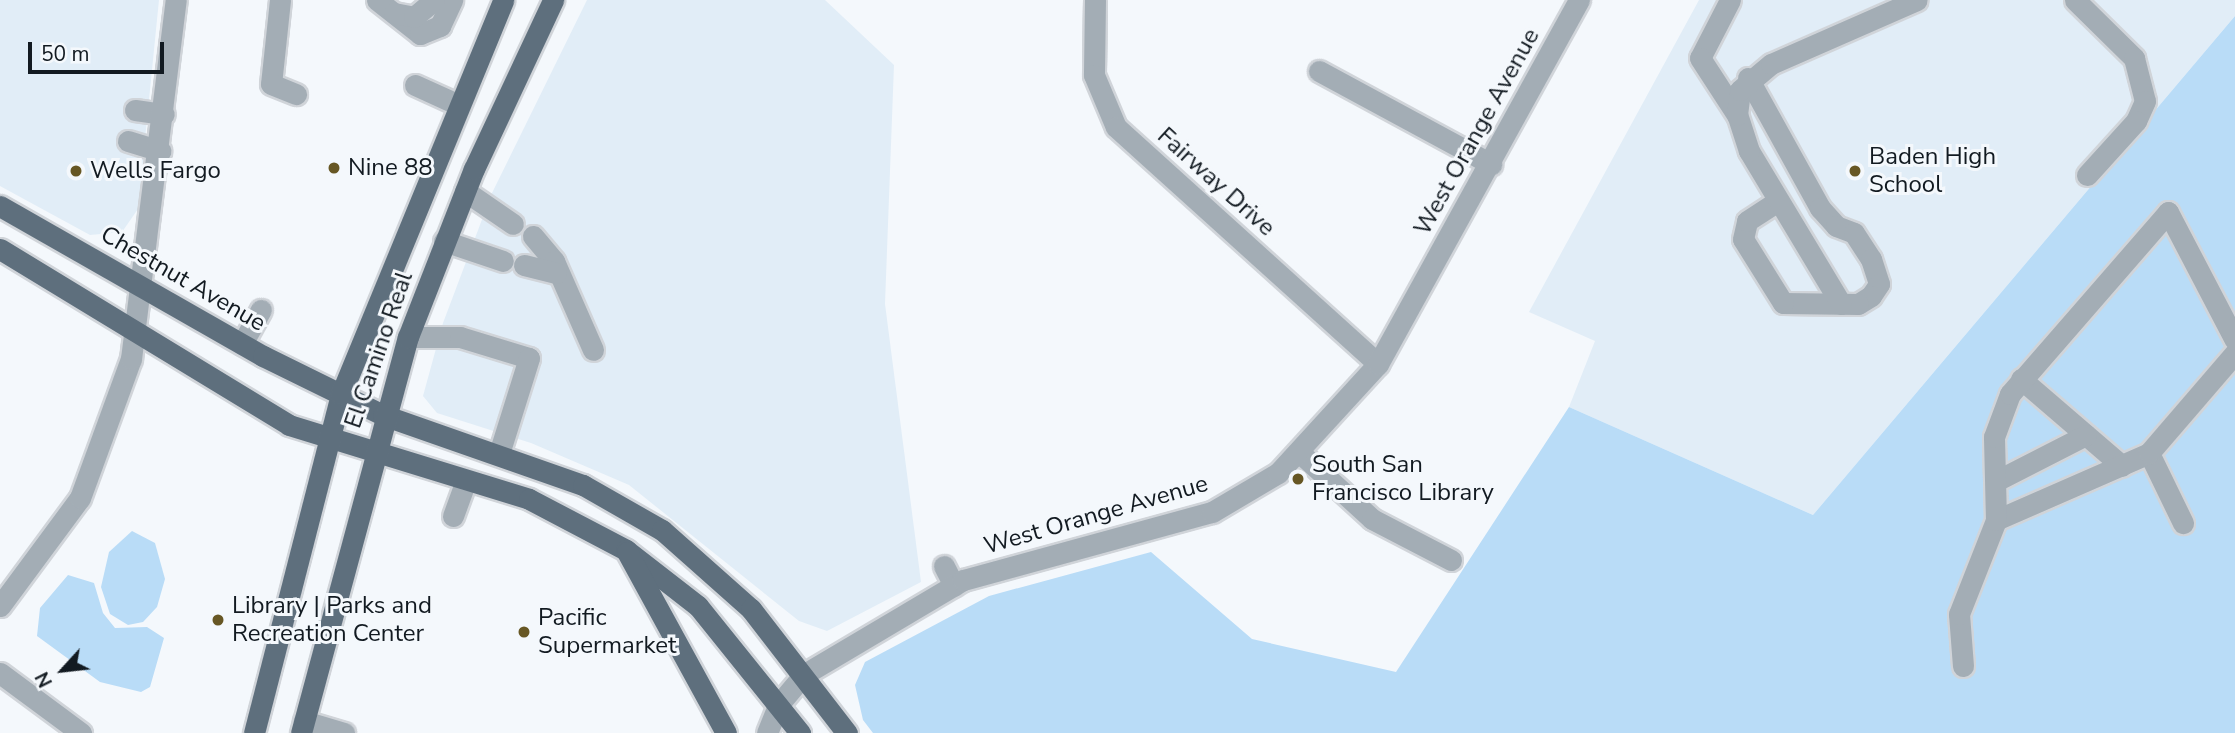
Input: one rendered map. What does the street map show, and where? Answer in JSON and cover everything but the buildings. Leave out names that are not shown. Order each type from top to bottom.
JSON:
[{"type":"main road","name":"El Camino Real","points":[[254,733],[327,439],[341,394],[503,0]]},
{"type":"main road","name":"El Camino Real","points":[[302,727],[372,453],[408,337],[465,191],[553,0]]},
{"type":"main road","name":"Chestnut Avenue","points":[[0,206],[143,285],[242,344],[383,415],[583,485],[662,530],[723,580],[803,675],[847,733]]},
{"type":"main road","points":[[0,249],[137,333],[193,372],[327,439],[529,499],[626,550],[698,606],[800,733]]},
{"type":"main road","points":[[626,550],[726,733]]},
{"type":"street","points":[[0,606],[80,498],[137,333],[176,0]]},
{"type":"street","points":[[280,0],[271,84],[296,94]]},
{"type":"street","points":[[386,7],[414,17],[434,0]]},
{"type":"street","points":[[386,7],[420,34],[434,31],[452,0]]},
{"type":"street","name":"Fairway Drive","points":[[1095,0],[1094,75],[1116,127],[1378,364]]},
{"type":"street","name":"West Orange Avenue","points":[[767,733],[779,704],[803,675],[954,586],[1212,512],[1278,474],[1378,364],[1491,164],[1579,0]]},
{"type":"street","points":[[1730,0],[1700,58],[1737,115],[1778,201],[1840,304]]},
{"type":"street","points":[[1737,115],[1748,78],[1917,0]]},
{"type":"street","points":[[2075,0],[2133,58],[2145,101],[2136,121],[2087,175]]},
{"type":"street","points":[[1319,71],[1491,164]]},
{"type":"street","points":[[1748,78],[1821,208],[1836,226],[1854,233],[1871,260],[1879,284],[1871,296],[1840,304],[1783,303],[1743,239],[1747,221],[1778,201]]},
{"type":"street","points":[[415,85],[458,105]]},
{"type":"street","points":[[135,110],[164,114]]},
{"type":"street","points":[[128,141],[160,151]]},
{"type":"street","points":[[465,191],[513,224]]},
{"type":"street","points":[[1963,666],[1959,614],[1996,520],[1994,437],[2021,379],[2168,212],[2235,340]]},
{"type":"street","points":[[533,236],[547,247],[556,273],[593,350]]},
{"type":"street","points":[[444,242],[503,261]]},
{"type":"street","points":[[524,265],[556,273]]},
{"type":"street","points":[[242,344],[261,310]]},
{"type":"street","points":[[408,337],[460,337],[529,358],[499,454]]},
{"type":"street","points":[[1996,520],[2149,453],[2235,353]]},
{"type":"street","points":[[2021,379],[2122,466]]},
{"type":"street","points":[[1996,481],[2086,435]]},
{"type":"street","points":[[1299,452],[1372,519],[1451,560]]},
{"type":"street","points":[[2149,453],[2183,523]]},
{"type":"street","points":[[453,516],[466,480]]},
{"type":"street","points":[[944,566],[954,586]]},
{"type":"street","points":[[2,682],[81,733]]},
{"type":"street","points":[[302,727],[344,733]]},
{"type":"shaded area","points":[[0,0],[159,0],[138,209],[122,232],[90,235],[0,186]]},
{"type":"shaded area","points":[[587,0],[825,0],[894,65],[885,304],[921,582],[827,631],[799,621],[629,485],[531,443],[437,413],[423,396],[443,323],[492,193]]},
{"type":"shaded area","name":"Baden High School","points":[[1699,0],[2235,0],[2235,16],[1813,515],[1569,407],[1595,341],[1529,312]]},
{"type":"shaded area","points":[[2235,16],[2235,733],[873,733],[863,720],[855,685],[865,662],[989,596],[1151,552],[1252,639],[1396,672],[1569,407],[1813,515]]},
{"type":"shaded area","points":[[132,531],[155,543],[165,579],[157,607],[143,622],[128,625],[110,614],[101,587],[109,552]]},
{"type":"shaded area","points":[[68,575],[94,583],[103,613],[115,628],[147,627],[164,638],[150,687],[141,692],[100,682],[37,636],[40,608]]},
{"type":"place","name":"Nine 88","points":[[334,168]]},
{"type":"place","name":"Wells Fargo","points":[[76,171]]},
{"type":"place","name":"Baden High School","points":[[1855,171]]},
{"type":"place","name":"South San Francisco Library","points":[[1298,479]]},
{"type":"place","name":"Library | Parks and Recreation Center","points":[[218,620]]},
{"type":"place","name":"Pacific Supermarket","points":[[524,632]]}]
